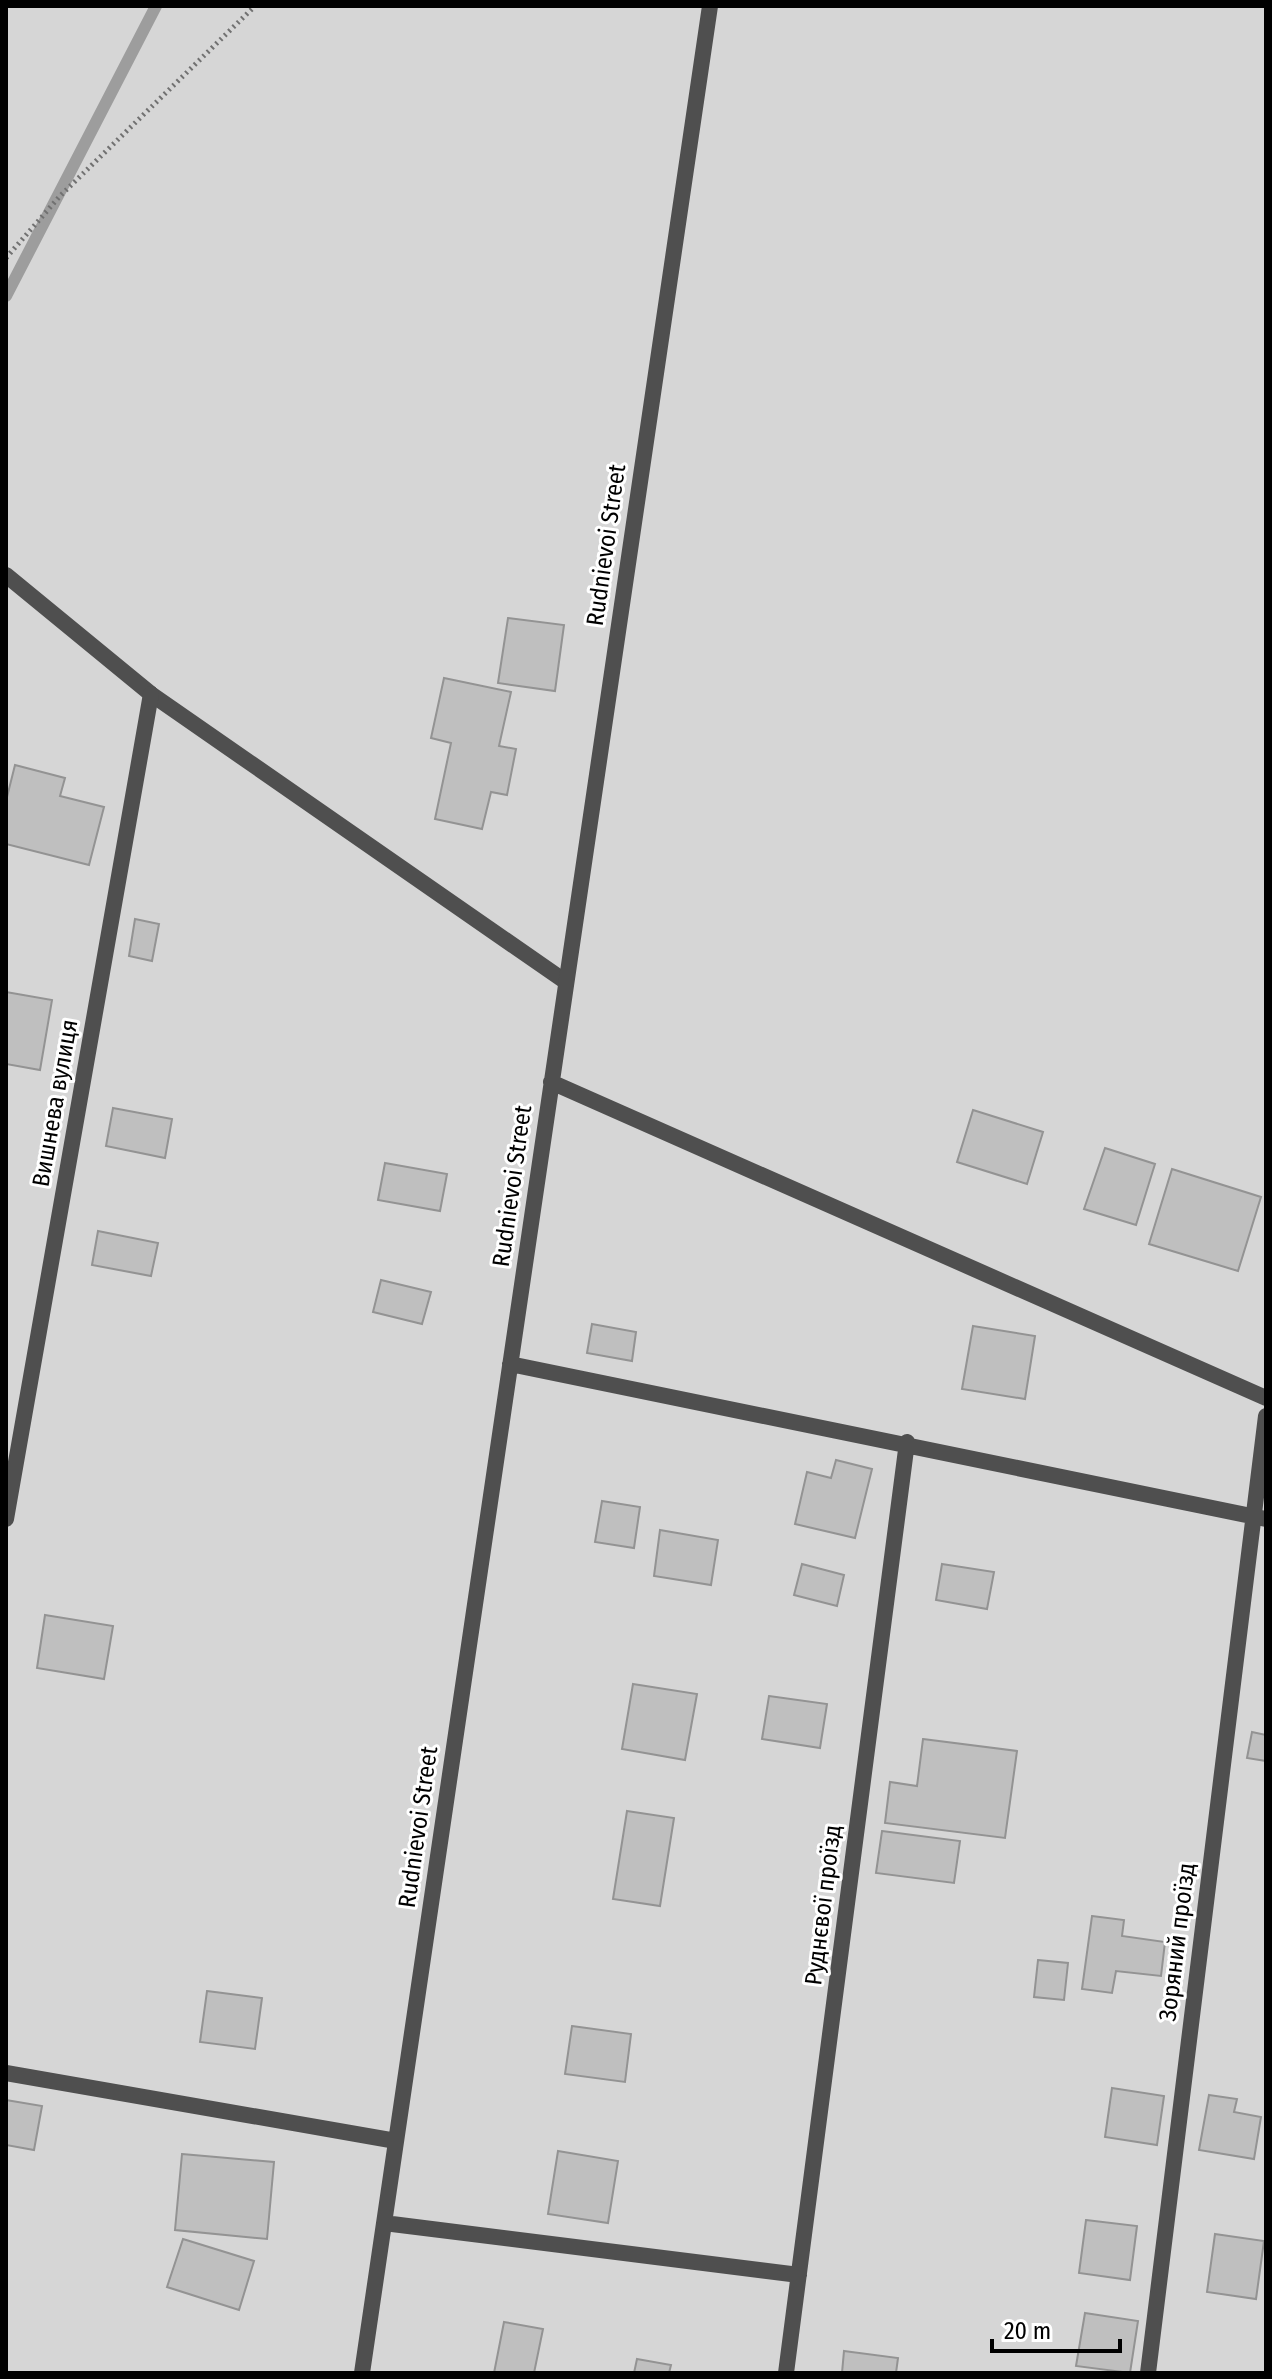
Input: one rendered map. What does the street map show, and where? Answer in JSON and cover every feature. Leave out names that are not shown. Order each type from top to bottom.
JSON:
[{"type":"street","name":"Rudnievoi Street","points":[[362,2373],[710,6]]},
{"type":"street","points":[[6,575],[151,694],[566,982]]},
{"type":"street","name":"Вишнева вулиця","points":[[6,1519],[151,694]]},
{"type":"street","points":[[551,1082],[1266,1398]]},
{"type":"street","points":[[510,1364],[907,1442],[1260,1517]]},
{"type":"street","name":"Зоряний проїзд","points":[[1148,2373],[1260,1517],[1266,1416]]},
{"type":"street","name":"Руднєвої проїзд","points":[[786,2373],[907,1442]]},
{"type":"street","points":[[6,2073],[396,2141]]},
{"type":"street","points":[[384,2223],[799,2275]]},
{"type":"path","points":[[6,258],[60,196],[255,6]]},
{"type":"shaded area","points":[[6,6],[1266,6],[1266,2373],[6,2373]]},
{"type":"building","points":[[508,618],[564,625],[555,691],[498,683]]},
{"type":"building","points":[[444,678],[511,692],[499,746],[516,749],[507,795],[491,792],[482,829],[435,819],[451,743],[431,738]]},
{"type":"building","points":[[15,765],[65,778],[60,796],[104,807],[89,865],[6,844],[6,801]]},
{"type":"building","points":[[135,919],[159,924],[152,961],[129,956]]},
{"type":"building","points":[[6,992],[52,1000],[40,1070],[6,1064]]},
{"type":"building","points":[[113,1108],[172,1119],[165,1158],[106,1146]]},
{"type":"building","points":[[973,1110],[1043,1132],[1027,1184],[957,1162]]},
{"type":"building","points":[[1105,1148],[1155,1164],[1136,1225],[1084,1209]]},
{"type":"building","points":[[385,1163],[447,1174],[440,1211],[378,1200]]},
{"type":"building","points":[[1172,1169],[1261,1197],[1238,1271],[1149,1244]]},
{"type":"building","points":[[98,1231],[158,1243],[151,1276],[92,1265]]},
{"type":"building","points":[[381,1280],[431,1292],[422,1324],[373,1312]]},
{"type":"building","points":[[592,1324],[636,1332],[632,1361],[587,1353]]},
{"type":"building","points":[[973,1326],[1035,1336],[1025,1399],[962,1389]]},
{"type":"building","points":[[836,1460],[872,1469],[855,1538],[795,1524],[807,1472],[831,1478]]},
{"type":"building","points":[[602,1501],[640,1507],[634,1548],[595,1542]]},
{"type":"building","points":[[660,1530],[718,1540],[711,1585],[654,1576]]},
{"type":"building","points":[[802,1564],[844,1575],[837,1606],[794,1595]]},
{"type":"building","points":[[942,1564],[994,1572],[987,1609],[936,1600]]},
{"type":"building","points":[[45,1615],[113,1626],[104,1679],[37,1668]]},
{"type":"building","points":[[633,1684],[697,1694],[685,1760],[622,1749]]},
{"type":"building","points":[[769,1696],[827,1704],[820,1748],[762,1739]]},
{"type":"building","points":[[1252,1732],[1266,1735],[1266,1761],[1247,1758]]},
{"type":"building","points":[[923,1739],[1017,1751],[1005,1838],[885,1823],[890,1782],[917,1786]]},
{"type":"building","points":[[627,1811],[674,1818],[660,1906],[613,1899]]},
{"type":"building","points":[[882,1831],[960,1841],[954,1883],[876,1873]]},
{"type":"building","points":[[1092,1916],[1124,1920],[1122,1936],[1165,1942],[1161,1976],[1116,1971],[1112,1993],[1082,1989]]},
{"type":"building","points":[[1038,1960],[1068,1963],[1064,2000],[1034,1997]]},
{"type":"building","points":[[207,1991],[262,1998],[255,2049],[200,2042]]},
{"type":"building","points":[[572,2026],[631,2034],[625,2082],[565,2074]]},
{"type":"building","points":[[1112,2088],[1164,2096],[1157,2145],[1105,2137]]},
{"type":"building","points":[[1209,2095],[1237,2099],[1234,2112],[1261,2117],[1254,2159],[1199,2150]]},
{"type":"building","points":[[6,2100],[42,2106],[34,2150],[6,2145]]},
{"type":"building","points":[[558,2151],[618,2161],[608,2223],[548,2214]]},
{"type":"building","points":[[182,2154],[274,2162],[267,2239],[175,2230]]},
{"type":"building","points":[[1086,2220],[1137,2226],[1130,2280],[1079,2273]]},
{"type":"building","points":[[1215,2234],[1264,2241],[1256,2299],[1207,2292]]},
{"type":"building","points":[[183,2239],[254,2261],[239,2310],[167,2287]]},
{"type":"building","points":[[1085,2313],[1138,2321],[1130,2373],[1076,2366]]},
{"type":"building","points":[[504,2322],[543,2329],[534,2373],[494,2373]]},
{"type":"building","points":[[844,2351],[898,2358],[896,2373],[842,2373]]},
{"type":"building","points":[[637,2359],[671,2365],[669,2373],[634,2373]]},
{"type":"waterway","points":[[6,296],[156,6]]}]
